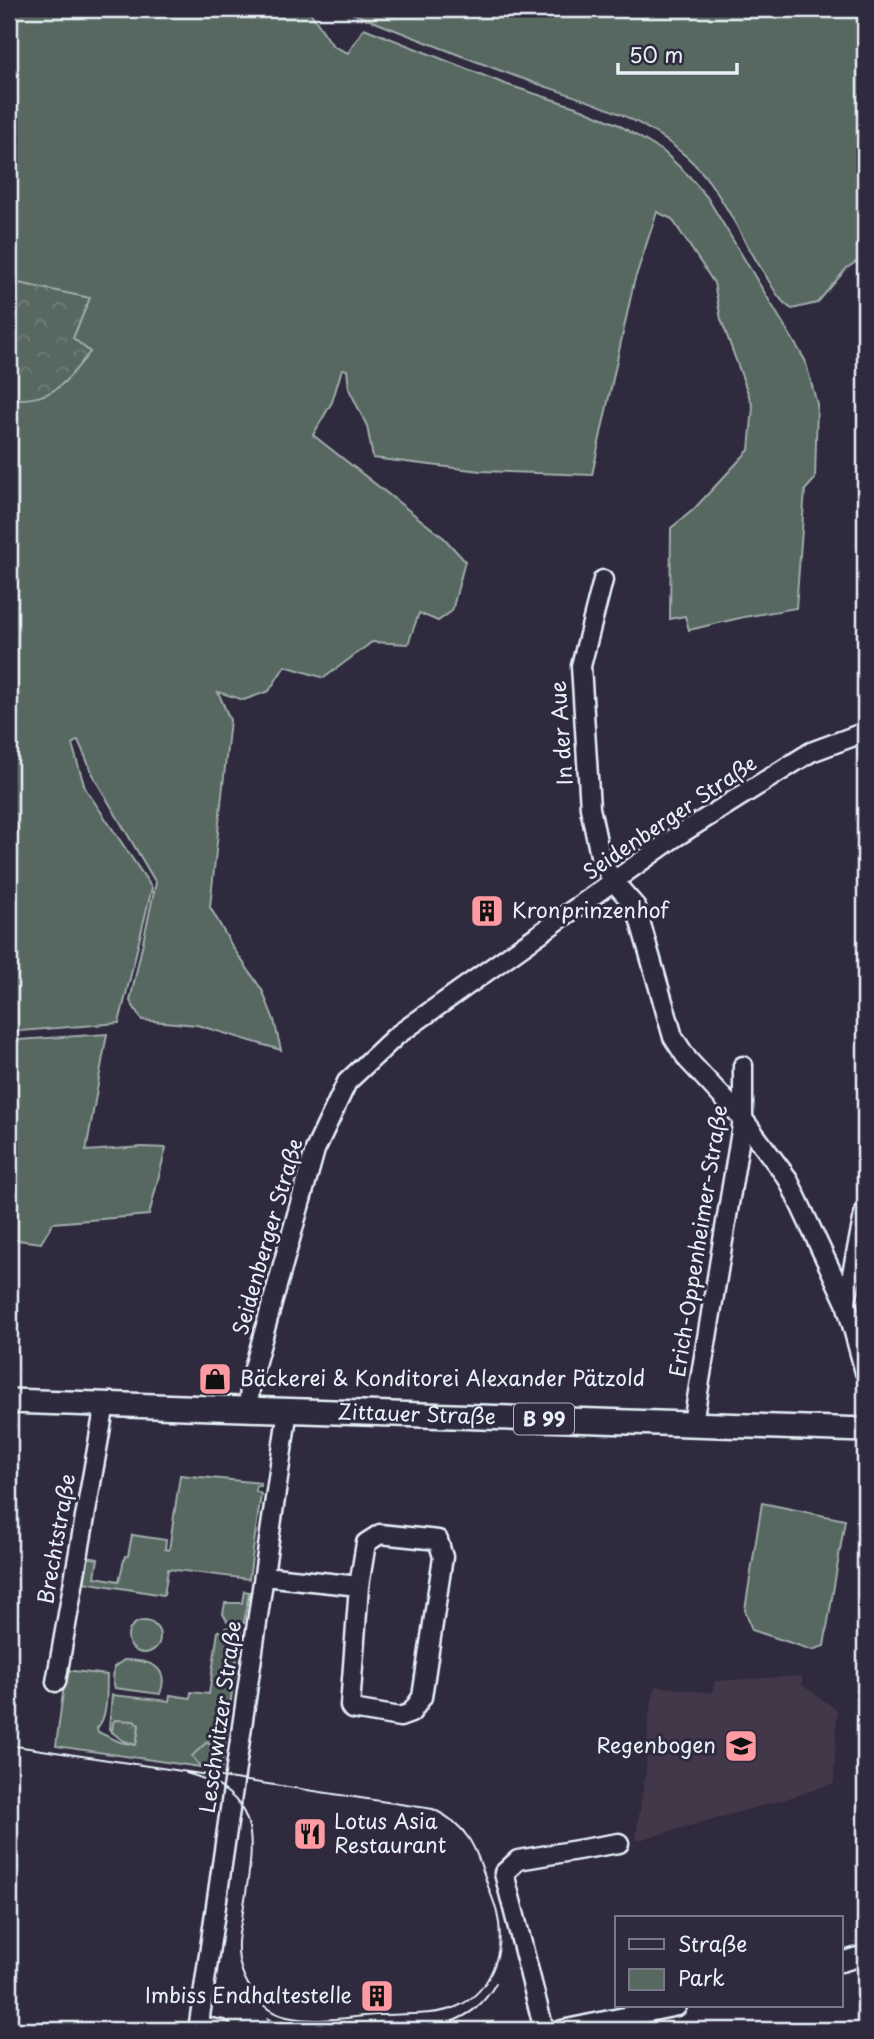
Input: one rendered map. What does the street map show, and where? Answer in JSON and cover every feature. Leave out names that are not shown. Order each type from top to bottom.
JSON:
[{"type":"main road","name":"Zittauer Straße","points":[[9,1401],[865,1430]]},
{"type":"street","name":"In der Aue","points":[[603,580],[580,666],[590,808],[601,860],[614,882],[636,907],[673,1037],[688,1060],[743,1119],[788,1179],[846,1303],[865,1372]]},
{"type":"street","name":"Seidenberger Straße","points":[[248,1408],[251,1379],[315,1150],[346,1082],[396,1035],[674,838],[811,752],[865,732]]},
{"type":"street","name":"Erich-Oppenheimer-Straße","points":[[693,1423],[743,1119],[743,1066]]},
{"type":"street","points":[[846,1303],[865,1210]]},
{"type":"street","name":"Brechtstraße","points":[[56,1682],[104,1404]]},
{"type":"street","name":"Leschwitzer Straße","points":[[199,2028],[288,1409]]},
{"type":"street","points":[[380,1534],[438,1539],[443,1558],[422,1697],[411,1713],[400,1717],[352,1709],[350,1706],[359,1586],[366,1543],[380,1534]]},
{"type":"street","points":[[264,1576],[359,1586]]},
{"type":"street","points":[[544,2030],[503,1873],[517,1860],[619,1843]]},
{"type":"street","points":[[842,1962],[865,1955]]},
{"type":"street","points":[[562,2030],[667,2008]]},
{"type":"street","points":[[199,2028],[222,2030]]},
{"type":"shaded area","name":"Regenbogen","points":[[802,1676],[802,1685],[837,1710],[834,1783],[635,1841],[646,1771],[648,1722],[655,1686],[712,1693],[715,1681]]},
{"type":"green space","points":[[9,9],[308,9],[333,46],[348,53],[364,28],[505,84],[582,109],[617,124],[664,152],[707,197],[805,360],[817,404],[815,479],[805,490],[796,608],[689,630],[685,616],[670,619],[671,528],[693,510],[749,450],[753,407],[721,319],[714,283],[672,219],[657,212],[634,282],[592,475],[480,471],[373,458],[367,426],[349,389],[347,370],[342,369],[332,402],[313,435],[444,538],[465,561],[452,611],[438,621],[419,613],[408,644],[372,642],[324,678],[285,666],[269,691],[244,700],[218,692],[230,720],[210,907],[262,990],[274,1020],[281,1050],[197,1025],[142,1020],[130,1001],[156,883],[95,779],[78,740],[72,744],[85,788],[152,888],[119,1023],[9,1032]]},
{"type":"green space","points":[[341,9],[865,9],[865,256],[847,268],[817,303],[792,309],[774,290],[710,183],[687,157],[667,141],[605,108]]},
{"type":"green space","points":[[9,281],[90,298],[73,338],[90,352],[65,382],[37,397],[9,399]]},
{"type":"green space","points":[[107,1034],[86,1151],[166,1148],[149,1215],[53,1223],[41,1243],[9,1239],[9,1085],[18,1040]]},
{"type":"green space","points":[[180,1475],[261,1483],[261,1486],[256,1486],[256,1491],[261,1494],[249,1579],[168,1569],[164,1595],[83,1582],[87,1557],[98,1559],[95,1577],[119,1581],[132,1535],[166,1540],[165,1549],[169,1550]]},
{"type":"green space","points":[[762,1503],[845,1520],[824,1646],[812,1650],[752,1630],[745,1610]]},
{"type":"green space","points":[[244,1591],[249,1592],[244,1623],[227,1621],[223,1614],[225,1603],[242,1603]]},
{"type":"green space","points":[[144,1621],[155,1626],[160,1637],[155,1648],[144,1653],[133,1648],[128,1637],[133,1626]]},
{"type":"green space","points":[[225,1628],[241,1629],[221,1770],[56,1746],[66,1670],[107,1675],[105,1710],[97,1728],[98,1732],[120,1742],[136,1745],[139,1725],[134,1721],[115,1721],[112,1732],[109,1729],[112,1695],[169,1701],[170,1695],[190,1698],[191,1692],[209,1694],[218,1631],[224,1632]]},
{"type":"green space","points":[[124,1660],[141,1661],[160,1670],[163,1684],[160,1694],[115,1688],[114,1667]]},
{"type":"green space","points":[[115,1720],[134,1721],[139,1725],[136,1745],[122,1740],[112,1732]]},
{"type":"green space","points":[[207,1742],[218,1753],[204,1766],[200,1766],[192,1756]]},
{"type":"tram line","points":[[9,1745],[433,1809],[455,1823],[469,1839],[495,1906],[499,1940],[493,1968],[487,1980],[468,2000],[438,2012],[309,2020],[282,2016],[268,2009],[248,1984],[238,1955],[238,1937],[251,1848],[243,1811],[232,1796],[213,1783],[186,1773]]},
{"type":"tram line","points":[[356,2030],[448,2023],[476,2008],[496,1983]]},
{"type":"tram line","points":[[267,2018],[275,2024],[296,2030]]},
{"type":"place","name":"Kronprinzenhof","points":[[487,911]]},
{"type":"place","name":"Bäckerei & Konditorei Alexander Pätzold","points":[[215,1379]]},
{"type":"place","name":"Regenbogen","points":[[741,1746]]},
{"type":"place","name":"Lotus Asia Restaurant","points":[[310,1834]]},
{"type":"place","name":"Imbiss Endhaltestelle","points":[[377,1996]]}]
